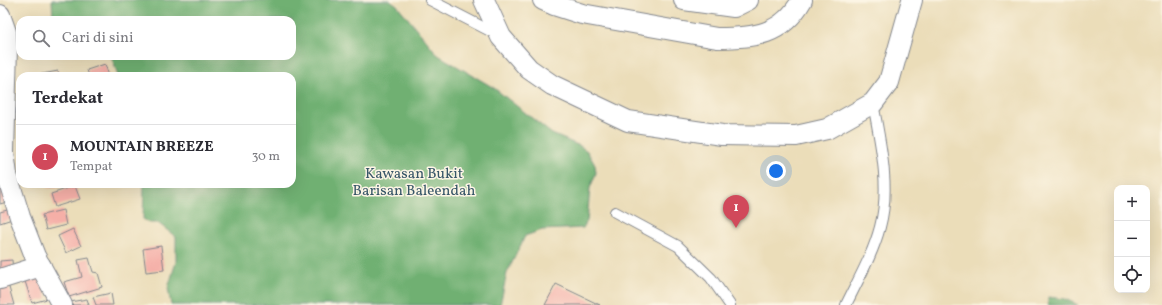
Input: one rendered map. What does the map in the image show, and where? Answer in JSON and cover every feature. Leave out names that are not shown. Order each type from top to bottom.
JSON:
[{"type":"street","points":[[484,0],[501,37],[529,69],[552,85],[628,122],[722,135],[796,136],[828,129],[872,103],[889,82],[912,0]]},
{"type":"street","points":[[543,0],[582,14],[717,38],[738,38],[764,34],[779,27],[791,17],[802,0]]},
{"type":"street","points":[[684,0],[734,7],[748,0]]},
{"type":"street","points":[[1,19],[6,32],[7,48],[3,175],[41,266],[62,305]]},
{"type":"street","points":[[0,279],[41,266]]},
{"type":"lane","points":[[430,0],[501,37]]},
{"type":"lane","points":[[846,305],[872,250],[880,226],[884,174],[872,103]]},
{"type":"lane","points":[[615,212],[678,246],[711,278],[730,305]]},
{"type":"green space","name":"Kawasan Bukit Barisan Baleendah","points":[[52,0],[390,0],[397,5],[438,55],[494,88],[552,134],[580,146],[587,151],[595,165],[596,173],[590,188],[587,221],[583,228],[542,230],[525,236],[507,273],[500,305],[171,305],[168,288],[176,262],[176,237],[158,223],[150,223],[143,219],[144,188],[296,188],[296,72],[117,72],[113,60],[296,60],[296,16],[53,16]]},
{"type":"green space","points":[[1048,297],[1065,299],[1078,305],[1048,305]]},
{"type":"building","points":[[105,64],[108,72],[88,72],[87,70]]},
{"type":"building","points":[[0,186],[7,202],[0,204]]},
{"type":"building","points":[[69,188],[76,188],[80,199],[55,207],[51,194]]},
{"type":"building","points":[[11,209],[12,219],[0,223],[0,212]]},
{"type":"building","points":[[63,210],[66,225],[46,230],[42,215]]},
{"type":"building","points":[[73,229],[81,246],[66,253],[58,236]]},
{"type":"building","points":[[161,246],[164,270],[146,272],[143,249]]},
{"type":"building","points":[[89,258],[93,272],[98,273],[102,287],[69,297],[64,282],[82,277],[78,260]]},
{"type":"building","points":[[12,260],[13,272],[0,274],[0,261]]},
{"type":"building","points":[[38,269],[47,299],[32,303],[22,272]]},
{"type":"building","points":[[8,284],[14,305],[0,305],[0,286]]},
{"type":"building","points":[[556,284],[600,305],[545,305]]},
{"type":"building","points":[[111,293],[113,305],[96,305],[93,297]]},
{"type":"building","points":[[87,299],[89,305],[71,305],[70,302]]},
{"type":"place","name":"MOUNTAIN BREEZE","points":[[736,228]]}]
